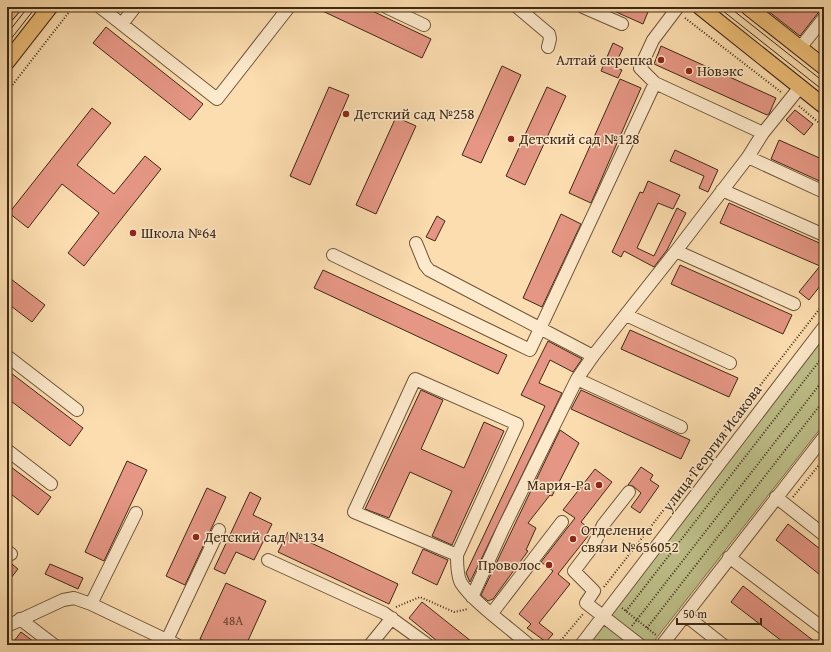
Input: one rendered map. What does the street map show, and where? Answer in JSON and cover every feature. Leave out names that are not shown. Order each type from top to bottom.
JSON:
[{"type":"main road","points":[[7,14],[12,7]]},
{"type":"main road","points":[[7,62],[50,7]]},
{"type":"main road","points":[[700,7],[824,106]]},
{"type":"main road","points":[[748,7],[824,67]]},
{"type":"street","points":[[100,7],[217,98],[289,7]]},
{"type":"street","points":[[122,24],[135,7]]},
{"type":"street","points":[[386,7],[424,25]]},
{"type":"street","points":[[517,7],[548,34],[550,39],[548,48]]},
{"type":"street","points":[[583,7],[622,24]]},
{"type":"street","points":[[676,9],[652,40],[640,68],[655,83],[763,133]]},
{"type":"street","points":[[800,48],[824,18]]},
{"type":"street","points":[[333,255],[530,350],[655,83]]},
{"type":"street","points":[[472,596],[503,529],[577,379],[593,356],[748,157],[763,133],[800,87]]},
{"type":"street","points":[[748,157],[824,192]]},
{"type":"street","points":[[722,190],[824,236]]},
{"type":"street","points":[[416,244],[425,265],[429,270],[593,356]]},
{"type":"street","points":[[676,251],[794,304]]},
{"type":"street","points":[[626,315],[730,363]]},
{"type":"street","name":"улица Георгия Исакова","points":[[581,645],[824,328]]},
{"type":"street","points":[[7,356],[77,410]]},
{"type":"street","points":[[457,555],[354,512],[415,379],[517,424],[457,555],[460,581],[472,596],[529,645]]},
{"type":"street","points":[[577,379],[681,427]]},
{"type":"street","points":[[663,643],[776,497],[822,442]]},
{"type":"street","points":[[7,450],[51,484]]},
{"type":"street","points":[[628,492],[603,525],[593,546],[574,571],[594,591],[586,602],[589,606],[640,645]]},
{"type":"street","points":[[776,497],[824,534]]},
{"type":"street","points":[[91,604],[136,513]]},
{"type":"street","points":[[487,609],[562,522]]},
{"type":"street","points":[[7,626],[63,600],[74,598],[91,604],[172,643],[219,530]]},
{"type":"street","points":[[729,557],[824,629]]},
{"type":"street","points":[[268,560],[388,615],[428,645]]},
{"type":"street","points":[[371,645],[388,615]]},
{"type":"street","points":[[685,615],[723,645]]},
{"type":"street","points":[[20,619],[54,645]]},
{"type":"path","points":[[7,92],[73,7]]},
{"type":"path","points":[[676,9],[791,99],[824,127]]},
{"type":"path","points":[[663,643],[647,628],[601,591],[824,304]]},
{"type":"path","points":[[626,611],[824,355]]},
{"type":"path","points":[[626,634],[824,379]]},
{"type":"path","points":[[647,628],[824,400]]},
{"type":"path","points":[[388,615],[420,597],[454,612],[487,609]]},
{"type":"path","points":[[556,645],[589,606]]},
{"type":"green space","points":[[824,338],[824,424],[651,645],[584,645]]},
{"type":"building","points":[[314,7],[364,7],[431,39],[422,58]]},
{"type":"building","points":[[605,7],[650,7],[643,24]]},
{"type":"building","points":[[763,7],[824,7],[824,9],[818,13],[800,36]]},
{"type":"building","points":[[106,27],[203,104],[190,120],[93,43]]},
{"type":"building","points":[[613,43],[623,48],[614,67],[622,70],[618,78],[601,71]]},
{"type":"building","points":[[661,46],[776,98],[769,114],[767,115],[654,64]]},
{"type":"building","points":[[502,66],[521,75],[481,163],[462,155]]},
{"type":"building","points":[[620,79],[641,88],[591,203],[569,193]]},
{"type":"building","points":[[329,87],[349,95],[310,185],[290,176]]},
{"type":"building","points":[[547,87],[566,96],[525,185],[506,176]]},
{"type":"building","points":[[92,108],[111,123],[77,165],[114,194],[145,156],[161,169],[84,266],[68,253],[99,213],[62,184],[28,228],[9,213]]},
{"type":"building","points":[[795,110],[813,124],[804,135],[786,120]]},
{"type":"building","points":[[396,117],[416,126],[376,214],[356,205]]},
{"type":"building","points":[[779,140],[824,160],[824,183],[771,159]]},
{"type":"building","points":[[675,150],[718,170],[708,192],[699,188],[704,176],[670,161]]},
{"type":"building","points":[[648,181],[680,195],[673,209],[658,203],[637,248],[654,256],[677,208],[686,213],[667,250],[654,267],[624,251],[621,257],[612,252],[640,192],[643,193]]},
{"type":"building","points":[[729,203],[824,245],[824,281],[809,300],[799,292],[820,266],[720,223]]},
{"type":"building","points":[[561,214],[581,224],[542,307],[523,298]]},
{"type":"building","points":[[437,216],[445,221],[435,241],[426,237]]},
{"type":"building","points":[[680,265],[792,315],[783,334],[671,284]]},
{"type":"building","points":[[323,270],[507,355],[498,374],[314,288]]},
{"type":"building","points":[[7,276],[45,305],[32,322],[7,303]]},
{"type":"building","points":[[630,330],[738,378],[729,397],[621,349]]},
{"type":"building","points":[[548,341],[582,359],[573,372],[550,360],[539,383],[562,393],[470,582],[466,573],[545,406],[521,395]]},
{"type":"building","points":[[7,370],[83,428],[70,446],[7,398]]},
{"type":"building","points":[[421,390],[443,400],[421,449],[464,468],[484,422],[504,431],[452,545],[432,536],[452,491],[410,472],[389,518],[365,509]]},
{"type":"building","points":[[581,390],[690,440],[681,459],[571,409]]},
{"type":"building","points":[[560,430],[579,443],[552,496],[550,495],[528,523],[536,528],[526,550],[528,551],[493,599],[488,601],[481,595]]},
{"type":"building","points":[[127,461],[147,470],[104,561],[85,552]]},
{"type":"building","points":[[7,464],[51,497],[38,515],[7,491]]},
{"type":"building","points":[[641,467],[653,475],[650,480],[659,486],[640,513],[631,507],[641,493],[633,486],[628,485]]},
{"type":"building","points":[[595,469],[612,482],[581,522],[592,531],[558,574],[570,584],[539,623],[553,634],[546,642],[527,628],[531,624],[519,614],[553,571],[541,562],[575,518],[563,510]]},
{"type":"building","name":"Детский сад №134","points":[[207,488],[226,497],[185,585],[166,576]]},
{"type":"building","points":[[250,492],[261,498],[253,515],[272,524],[254,560],[236,552],[225,574],[214,569]]},
{"type":"building","points":[[788,524],[824,552],[824,578],[776,540]]},
{"type":"building","points":[[288,532],[398,584],[389,604],[278,552]]},
{"type":"building","points":[[423,549],[448,560],[437,585],[412,573]]},
{"type":"building","points":[[7,560],[18,569],[7,583]]},
{"type":"building","points":[[50,564],[83,578],[78,589],[45,574]]},
{"type":"building","points":[[226,583],[266,601],[246,645],[212,645],[200,639]]},
{"type":"building","points":[[743,586],[819,645],[787,645],[731,602]]},
{"type":"building","points":[[422,602],[476,645],[442,645],[409,618]]},
{"type":"building","points":[[21,632],[38,645],[11,645]]},
{"type":"tram line","points":[[7,34],[28,7]]},
{"type":"tram line","points":[[7,44],[36,7]]},
{"type":"tram line","points":[[718,7],[824,91]]},
{"type":"tram line","points":[[729,7],[824,82]]},
{"type":"place","name":"Алтай скрепка","points":[[661,60]]},
{"type":"place","name":"Новэкс","points":[[689,71]]},
{"type":"place","name":"Детский сад №258","points":[[346,114]]},
{"type":"place","name":"Детский сад №128","points":[[511,139]]},
{"type":"place","name":"Школа №64","points":[[133,233]]},
{"type":"place","name":"Мария-Ра","points":[[599,485]]},
{"type":"place","name":"Детский сад №134","points":[[196,537]]},
{"type":"place","name":"Отделение связи №656052","points":[[573,539]]},
{"type":"place","name":"Проволос","points":[[549,565]]}]
